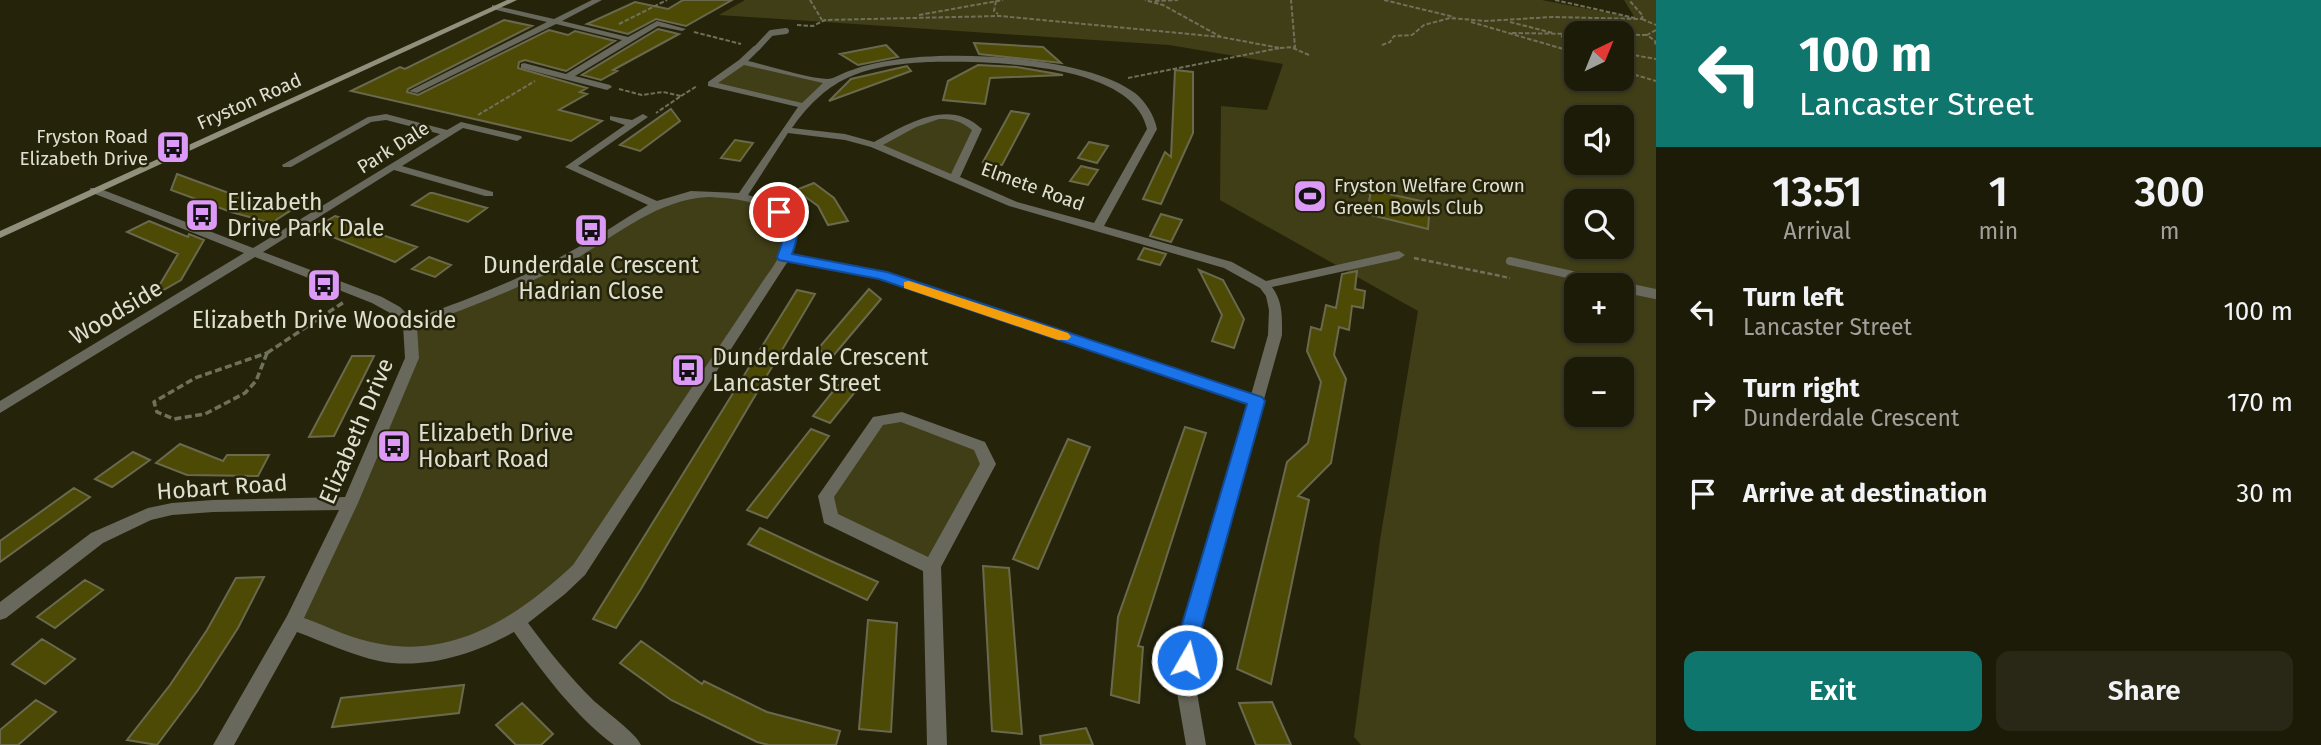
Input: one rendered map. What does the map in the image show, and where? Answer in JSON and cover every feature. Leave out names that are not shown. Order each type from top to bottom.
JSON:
[{"type":"street","name":"Fryston Road","points":[[0,235],[513,0]]},
{"type":"street","points":[[414,91],[598,0]]},
{"type":"street","points":[[495,7],[627,39]]},
{"type":"street","points":[[567,77],[657,23],[682,29]]},
{"type":"street","points":[[711,84],[757,48]]},
{"type":"street","points":[[743,195],[804,106],[816,92],[830,82],[871,67],[902,61],[1031,63],[1066,69],[1106,82],[1131,96],[1148,112],[1152,129],[1097,229]]},
{"type":"street","points":[[742,62],[830,82]]},
{"type":"street","points":[[524,66],[607,87]]},
{"type":"street","points":[[436,80],[452,84]]},
{"type":"street","points":[[711,84],[804,106]]},
{"type":"street","points":[[875,145],[930,117],[951,116],[970,122],[977,128],[954,178]]},
{"type":"street","points":[[287,164],[368,120],[386,117],[448,132]]},
{"type":"street","points":[[612,118],[638,120]]},
{"type":"street","points":[[638,120],[570,167],[657,205]]},
{"type":"street","points":[[461,125],[517,138]]},
{"type":"street","name":"Park Dale","points":[[254,252],[461,125]]},
{"type":"street","name":"Elmete Road","points":[[787,130],[845,137],[875,145],[1013,204],[1228,265],[1264,285]]},
{"type":"street","points":[[394,167],[489,194]]},
{"type":"street","points":[[94,190],[358,293],[395,310],[411,324],[471,304],[534,276],[603,239],[657,205],[682,196],[743,195],[779,212],[789,224],[792,236],[784,257],[579,570],[549,600],[518,624],[438,653],[387,654],[293,622]]},
{"type":"street","name":"Woodside","points":[[0,408],[254,252]]},
{"type":"street","points":[[1196,745],[1185,681],[1188,638],[1275,335],[1272,296],[1264,285],[1399,255]]},
{"type":"street","points":[[784,257],[882,275],[1256,401]]},
{"type":"street","name":"Elizabeth Drive","points":[[223,745],[293,622],[350,503],[412,359],[411,324]]},
{"type":"street","points":[[932,567],[830,518],[826,496],[878,421],[902,417],[980,446],[988,464],[932,567],[937,745]]},
{"type":"street","name":"Hobart Road","points":[[0,612],[97,538],[148,514],[213,506],[350,503]]},
{"type":"street","points":[[518,624],[546,663],[574,693],[631,745]]},
{"type":"lane","points":[[757,48],[771,33],[787,28]]},
{"type":"lane","points":[[1510,261],[1564,273]]},
{"type":"lane","points":[[1634,290],[1656,295]]},
{"type":"path","points":[[601,33],[667,0]]},
{"type":"path","points":[[810,0],[822,20]]},
{"type":"path","points":[[986,0],[996,1]]},
{"type":"path","points":[[909,17],[1003,0]]},
{"type":"path","points":[[1145,0],[1178,0]]},
{"type":"path","points":[[1291,0],[1293,48]]},
{"type":"path","points":[[1384,0],[1564,49]]},
{"type":"path","points":[[1555,0],[1656,24]]},
{"type":"path","points":[[1629,0],[1643,16],[1642,19]]},
{"type":"path","points":[[996,1],[994,11],[1000,16]]},
{"type":"path","points":[[1153,1],[1221,37]]},
{"type":"path","points":[[787,28],[813,26],[822,20],[1000,16],[1221,37],[1293,48],[1309,55]]},
{"type":"path","points":[[1382,45],[1390,42],[1394,36],[1412,35],[1424,25],[1437,20],[1552,17],[1642,19]]},
{"type":"path","points":[[1501,20],[1564,37]]},
{"type":"path","points":[[682,29],[757,48]]},
{"type":"path","points":[[1647,35],[1656,30]]},
{"type":"path","points":[[1503,32],[1538,36],[1626,32],[1647,35],[1655,41],[1656,46]]},
{"type":"path","points":[[1106,82],[1280,48]]},
{"type":"path","points":[[1634,55],[1656,59]]},
{"type":"path","name":"Park Dale","points":[[461,125],[550,72]]},
{"type":"path","points":[[1634,75],[1656,81]]},
{"type":"path","points":[[638,120],[655,114],[705,82],[711,84]]},
{"type":"path","points":[[607,87],[642,95],[663,92],[681,96]]},
{"type":"path","points":[[1399,255],[1512,278]]},
{"type":"path","points":[[267,353],[256,380],[245,393],[205,414],[174,419],[157,412],[154,402],[174,387],[267,353],[358,293]]},
{"type":"shaded area","points":[[745,0],[1542,0],[1635,18],[1624,0],[1656,0],[1656,745],[1361,745],[1354,737],[1380,540],[1418,311],[1220,200],[1221,106],[1267,110],[1283,64],[1169,45],[719,15]]},
{"type":"shaded area","points":[[742,62],[830,82],[804,106],[711,84]]},
{"type":"shaded area","points":[[951,116],[977,129],[954,178],[875,145],[930,117]]},
{"type":"shaded area","points":[[713,193],[763,203],[789,224],[784,257],[579,570],[479,641],[387,654],[293,622],[412,359],[410,324],[534,276],[657,205]]},
{"type":"shaded area","points":[[902,417],[980,446],[988,464],[932,567],[830,518],[826,496],[878,421]]},
{"type":"building","points":[[683,0],[732,0],[686,26],[656,19],[628,34],[587,24],[635,2],[668,9]]},
{"type":"building","points":[[504,20],[532,26],[408,89],[407,92],[418,95],[549,30],[568,35],[575,31],[615,41],[566,71],[525,60],[519,62],[518,68],[587,88],[580,92],[587,94],[559,110],[602,121],[571,141],[351,91],[400,67],[405,69]]},
{"type":"building","points":[[658,29],[679,34],[613,70],[617,71],[601,80],[582,75]]},
{"type":"building","points":[[974,43],[1043,47],[1061,63],[979,54]]},
{"type":"building","points":[[886,45],[898,57],[858,65],[840,54]]},
{"type":"building","points":[[978,65],[1017,67],[1063,75],[990,78],[985,104],[943,100],[948,81]]},
{"type":"building","points":[[907,66],[911,71],[829,101],[851,79]]},
{"type":"building","points":[[1175,70],[1193,72],[1193,133],[1161,204],[1143,199],[1165,152],[1171,157]]},
{"type":"building","points":[[671,109],[680,121],[640,151],[620,145]]},
{"type":"building","points":[[1011,111],[1029,114],[1002,165],[983,162]]},
{"type":"building","points":[[735,140],[753,143],[740,161],[721,158]]},
{"type":"building","points":[[1089,142],[1108,146],[1097,163],[1078,158]]},
{"type":"building","points":[[1081,166],[1098,170],[1088,185],[1070,181]]},
{"type":"building","points":[[177,174],[267,207],[273,203],[293,209],[276,220],[275,224],[231,212],[171,190]]},
{"type":"building","points":[[814,183],[834,198],[848,221],[828,225],[818,206],[796,190]]},
{"type":"building","points":[[1371,190],[1430,203],[1428,229],[1367,214]]},
{"type":"building","points":[[430,193],[487,208],[468,222],[412,205]]},
{"type":"building","points":[[1161,214],[1182,220],[1171,242],[1150,236]]},
{"type":"building","points":[[335,216],[417,247],[395,262],[313,229]]},
{"type":"building","points":[[149,221],[188,237],[189,234],[204,240],[181,280],[153,296],[178,254],[127,232]]},
{"type":"building","points":[[1144,248],[1166,254],[1160,265],[1138,259]]},
{"type":"building","points":[[429,257],[451,265],[435,277],[412,269]]},
{"type":"building","points":[[1199,270],[1223,280],[1244,319],[1234,348],[1212,341],[1222,315]]},
{"type":"building","points":[[1357,271],[1355,289],[1365,291],[1363,308],[1352,306],[1349,330],[1339,327],[1334,355],[1346,379],[1331,463],[1298,496],[1309,500],[1271,684],[1237,669],[1287,462],[1308,443],[1321,382],[1307,351],[1311,327],[1321,330],[1326,305],[1336,308],[1342,274]]},
{"type":"building","points":[[869,289],[881,299],[833,356],[817,350]]},
{"type":"building","points":[[797,290],[815,294],[641,589],[616,628],[593,619]]},
{"type":"building","points":[[352,356],[374,356],[334,436],[309,437]]},
{"type":"building","points":[[838,385],[855,392],[830,423],[813,416]]},
{"type":"building","points":[[1185,427],[1206,433],[1138,646],[1143,647],[1139,703],[1111,695],[1118,617]]},
{"type":"building","points":[[811,429],[829,436],[767,518],[747,510]]},
{"type":"building","points":[[1068,439],[1090,447],[1038,569],[1013,559]]},
{"type":"building","points":[[180,444],[223,461],[227,455],[269,455],[258,476],[187,475],[156,463]]},
{"type":"building","points":[[133,452],[150,460],[112,487],[95,479]]},
{"type":"building","points":[[74,488],[90,497],[0,562],[0,541]]},
{"type":"building","points":[[760,528],[878,582],[867,600],[748,544]]},
{"type":"building","points":[[983,566],[1009,568],[1022,734],[992,731]]},
{"type":"building","points":[[264,577],[238,628],[198,690],[157,745],[127,740],[170,685],[207,630],[236,578]]},
{"type":"building","points":[[85,580],[103,590],[55,628],[37,617]]},
{"type":"building","points":[[868,620],[897,623],[891,732],[859,729]]},
{"type":"building","points":[[42,639],[75,659],[45,684],[12,664]]},
{"type":"building","points":[[641,641],[702,684],[704,681],[767,712],[840,731],[836,745],[769,745],[757,742],[671,700],[620,663]]},
{"type":"building","points":[[464,685],[459,713],[332,727],[341,698]]},
{"type":"building","points":[[36,700],[56,712],[18,745],[0,745],[0,730]]},
{"type":"building","points":[[1272,702],[1291,745],[1256,745],[1239,703]]},
{"type":"building","points":[[522,703],[553,734],[541,745],[516,745],[496,725]]},
{"type":"building","points":[[1086,728],[1093,745],[1041,745],[1040,736]]},
{"type":"slow traffic","points":[[909,285],[1063,337]]},
{"type":"place","name":"Fryston Road Elizabeth Drive","points":[[173,147]]},
{"type":"place","name":"Fryston Welfare Crown Green Bowls Club","points":[[1310,196]]},
{"type":"place","name":"Elizabeth Drive Park Dale","points":[[202,215]]},
{"type":"place","name":"Dunderdale Crescent Hadrian Close","points":[[591,230]]},
{"type":"place","name":"Elizabeth Drive Woodside","points":[[324,285]]},
{"type":"place","name":"Dunderdale Crescent Lancaster Street","points":[[688,370]]},
{"type":"place","name":"Elizabeth Drive Hobart Road","points":[[394,446]]},
{"type":"route","points":[[779,212],[789,224],[792,236],[784,257],[882,275],[1256,401],[1188,638],[1187,660]]}]
